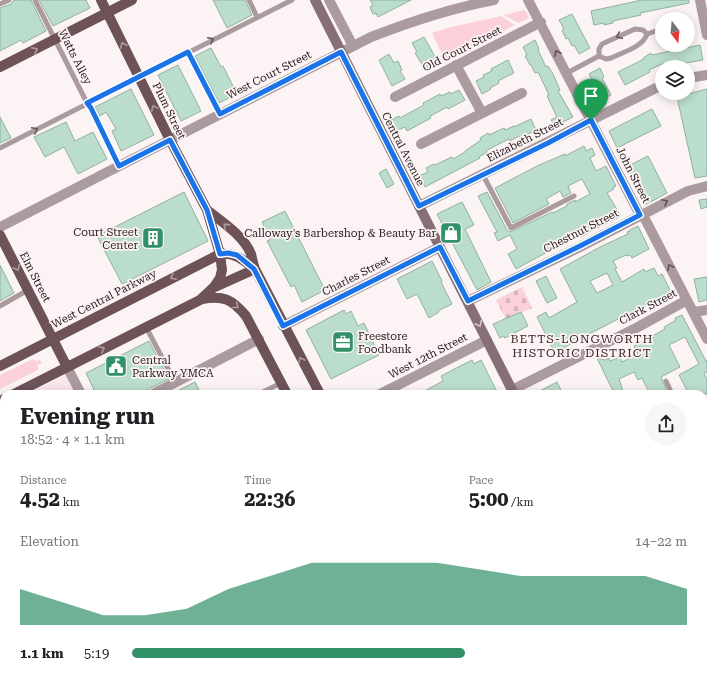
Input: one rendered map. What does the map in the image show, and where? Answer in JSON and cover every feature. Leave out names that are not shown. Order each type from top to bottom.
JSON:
[{"type":"main road","name":"Plum Street","points":[[101,0],[170,140],[207,210]]},
{"type":"main road","points":[[0,67],[132,0]]},
{"type":"main road","name":"Central Avenue","points":[[315,0],[512,390]]},
{"type":"main road","points":[[200,300],[214,287],[220,278],[222,270],[220,254],[207,210]]},
{"type":"main road","points":[[207,210],[230,228],[245,244],[250,253],[254,269],[318,390]]},
{"type":"main road","name":"Elm Street","points":[[0,235],[67,367]]},
{"type":"main road","points":[[220,254],[228,253],[237,255],[254,269]]},
{"type":"main road","name":"West Central Parkway","points":[[2,363],[220,254]]},
{"type":"main road","points":[[214,287],[254,269]]},
{"type":"main road","points":[[22,390],[200,300],[215,296],[232,302],[240,308],[246,316],[285,390]]},
{"type":"street","points":[[329,0],[353,46]]},
{"type":"street","name":"West Court Street","points":[[0,227],[353,46],[403,24],[457,6],[494,0]]},
{"type":"street","name":"John Street","points":[[528,0],[541,22],[640,215],[644,218],[707,338]]},
{"type":"street","points":[[700,0],[707,35]]},
{"type":"street","name":"Old Court Street","points":[[395,97],[541,22]]},
{"type":"street","points":[[456,65],[482,113]]},
{"type":"street","points":[[695,77],[707,75]]},
{"type":"street","name":"Elizabeth Street","points":[[419,206],[655,88]]},
{"type":"street","points":[[421,144],[522,93]]},
{"type":"street","name":"Chestnut Street","points":[[468,301],[688,191],[707,186]]},
{"type":"street","name":"Charles Street","points":[[283,326],[440,247]]},
{"type":"street","name":"Clark Street","points":[[517,390],[687,300]]},
{"type":"street","points":[[694,312],[707,310]]},
{"type":"street","points":[[160,390],[259,339]]},
{"type":"street","name":"West 12th Street","points":[[388,390],[487,340]]},
{"type":"street","name":"Elm Street","points":[[67,367],[79,390]]},
{"type":"lane","points":[[0,4],[8,0]]},
{"type":"lane","name":"Watts Alley","points":[[35,0],[87,103],[91,108],[119,166]]},
{"type":"lane","points":[[249,0],[257,17]]},
{"type":"lane","points":[[0,148],[292,0]]},
{"type":"lane","points":[[599,56],[599,49],[602,44],[634,29],[643,30],[647,34]]},
{"type":"lane","points":[[599,56],[606,59],[611,58],[641,43],[647,34],[655,31]]},
{"type":"lane","points":[[188,52],[220,114]]},
{"type":"lane","points":[[567,73],[599,56]]},
{"type":"lane","points":[[483,175],[511,228],[574,196]]},
{"type":"lane","points":[[0,306],[28,290]]},
{"type":"lane","points":[[146,327],[175,382]]},
{"type":"lane","points":[[666,381],[670,390]]},
{"type":"lane","points":[[267,390],[281,383]]},
{"type":"shaded area","points":[[66,375],[73,390],[36,390]]},
{"type":"green space","points":[[525,10],[529,18],[518,23],[504,15]]},
{"type":"green space","points":[[501,16],[515,25],[445,60],[432,33],[447,28]]},
{"type":"green space","points":[[522,287],[532,308],[506,319],[496,300]]},
{"type":"green space","points":[[33,359],[36,361],[40,360],[42,364],[38,364],[38,370],[0,389],[0,375]]},
{"type":"building","points":[[14,0],[31,0],[46,31],[23,43],[21,40],[0,51],[0,8],[11,4]]},
{"type":"building","points":[[39,0],[86,0],[90,8],[53,26]]},
{"type":"building","points":[[213,0],[245,0],[252,15],[227,28]]},
{"type":"building","points":[[370,0],[411,0],[378,17],[376,13],[373,14],[370,7],[373,5]]},
{"type":"building","points":[[642,0],[689,0],[689,3],[640,13],[641,15],[613,21],[613,23],[594,25],[591,11]]},
{"type":"building","points":[[572,14],[590,48],[579,54],[574,45],[572,46],[568,38],[566,39],[562,30],[564,29],[559,20]]},
{"type":"building","points":[[424,37],[438,62],[425,69],[415,53],[417,52],[412,43]]},
{"type":"building","points":[[535,40],[546,67],[548,66],[553,74],[560,90],[558,91],[573,117],[555,126],[551,120],[557,117],[547,96],[549,95],[538,72],[535,73],[525,56],[527,55],[523,47]]},
{"type":"building","points":[[700,45],[703,60],[695,61],[695,60],[655,60],[655,67],[649,70],[650,72],[625,85],[618,72],[644,59],[643,58],[651,53],[652,55],[666,52],[695,52],[695,46]]},
{"type":"building","points":[[211,48],[221,67],[223,66],[237,94],[219,103],[195,56]]},
{"type":"building","points":[[389,54],[394,63],[398,61],[402,70],[400,71],[405,79],[392,86],[379,60]]},
{"type":"building","points":[[508,60],[514,73],[498,81],[499,83],[482,94],[476,81],[484,77],[483,75],[492,71],[491,69]]},
{"type":"building","points":[[178,65],[201,111],[181,121],[158,75]]},
{"type":"building","points":[[600,68],[604,77],[602,78],[611,95],[598,101],[591,83],[593,82],[589,74]]},
{"type":"building","points":[[131,89],[154,135],[121,151],[112,131],[116,129],[106,112],[100,116],[95,107]]},
{"type":"building","points":[[707,89],[707,176],[695,178],[678,100],[695,100],[695,92]]},
{"type":"building","points":[[459,90],[465,100],[430,116],[431,118],[407,131],[405,127],[396,131],[391,120],[399,116],[400,118],[424,105],[423,103],[440,94],[441,96],[450,92],[451,94]]},
{"type":"building","points":[[652,109],[661,126],[617,148],[609,131]]},
{"type":"building","points":[[0,117],[11,138],[0,143]]},
{"type":"building","points":[[531,119],[536,130],[520,138],[519,136],[510,141],[509,139],[495,146],[486,151],[487,152],[479,157],[480,158],[425,187],[419,176],[428,172],[426,168],[452,157],[453,159],[465,152],[481,140],[480,138],[488,133],[489,135],[504,128],[505,130]]},
{"type":"building","points":[[66,122],[75,141],[93,132],[107,159],[78,174],[64,147],[45,157],[34,137]]},
{"type":"building","points":[[584,146],[586,151],[592,148],[595,155],[590,158],[596,171],[606,166],[616,186],[607,193],[621,216],[587,234],[580,237],[577,236],[516,269],[508,254],[517,249],[510,235],[498,241],[494,233],[497,232],[478,196],[487,192],[507,230],[510,232],[552,212],[553,213],[567,206],[567,204],[575,200],[575,202],[590,194],[582,179],[568,186],[571,193],[563,197],[560,191],[546,199],[549,204],[513,223],[495,188],[539,165],[565,154],[565,156]]},
{"type":"building","points":[[648,156],[667,193],[645,205],[626,167]]},
{"type":"building","points":[[386,169],[394,184],[387,188],[379,173]]},
{"type":"building","name":"Court Street Center","points":[[184,192],[208,241],[122,284],[97,236]]},
{"type":"building","points":[[707,199],[707,207],[701,209],[699,200]]},
{"type":"building","points":[[462,202],[474,225],[465,229],[491,282],[477,290],[437,214]]},
{"type":"building","points":[[285,211],[325,290],[302,302],[294,285],[291,287],[267,241],[270,240],[262,222]]},
{"type":"building","points":[[638,226],[649,249],[632,258],[630,255],[626,255],[613,261],[617,268],[615,269],[622,282],[644,269],[645,272],[654,268],[658,276],[662,274],[673,296],[660,302],[659,298],[591,333],[565,347],[567,352],[557,357],[537,317],[546,312],[549,318],[577,302],[560,269],[600,247],[628,234],[627,232]],"holes":[[[607,273],[613,285],[597,293],[590,281]]]},
{"type":"building","points":[[432,261],[452,304],[438,311],[439,312],[429,318],[417,294],[407,299],[397,279]]},
{"type":"building","points":[[0,265],[14,293],[0,301]]},
{"type":"building","points":[[546,276],[557,298],[547,303],[536,281]]},
{"type":"building","points":[[707,277],[707,300],[699,302],[694,279]]},
{"type":"building","name":"Freestore Foodbank","points":[[344,310],[346,314],[351,311],[358,326],[364,323],[379,355],[331,379],[306,330]]},
{"type":"building","points":[[521,312],[528,326],[505,338],[504,336],[500,338],[493,324]]},
{"type":"building","points":[[682,315],[706,361],[707,360],[707,372],[704,373],[707,380],[707,390],[687,390],[679,375],[699,364],[685,337],[669,345],[680,367],[661,377],[666,390],[648,390],[642,378],[638,380],[634,372],[619,379],[623,390],[612,389],[597,358],[605,360],[609,358],[610,361],[620,357],[622,362],[638,354],[634,346],[665,329],[664,327],[676,320],[675,318]]},
{"type":"building","name":"Central Parkway YMCA","points":[[149,341],[169,379],[146,390],[94,390],[86,373]]},
{"type":"building","points":[[472,360],[474,364],[481,360],[496,390],[426,390],[443,381],[441,376]]},
{"type":"building","points":[[195,382],[199,390],[179,390]]},
{"type":"building","points":[[557,382],[561,390],[542,390]]},
{"type":"place","name":"Calloway's Barbershop & Beauty Bar","points":[[451,233]]},
{"type":"place","name":"Court Street Center","points":[[153,238]]},
{"type":"place","name":"Freestore Foodbank","points":[[343,342]]},
{"type":"place","name":"Central Parkway YMCA","points":[[116,366]]},
{"type":"district","name":"BETTS-LONGWORTH HISTORIC DISTRICT","points":[[582,346]]},
{"type":"route","points":[[188,52],[220,114],[341,52],[419,206],[428,203],[548,143],[591,120],[640,215],[468,301],[440,247],[283,326],[254,269],[237,255],[228,253],[220,254],[207,210],[170,140],[119,166],[91,108],[87,103],[188,52]]}]
